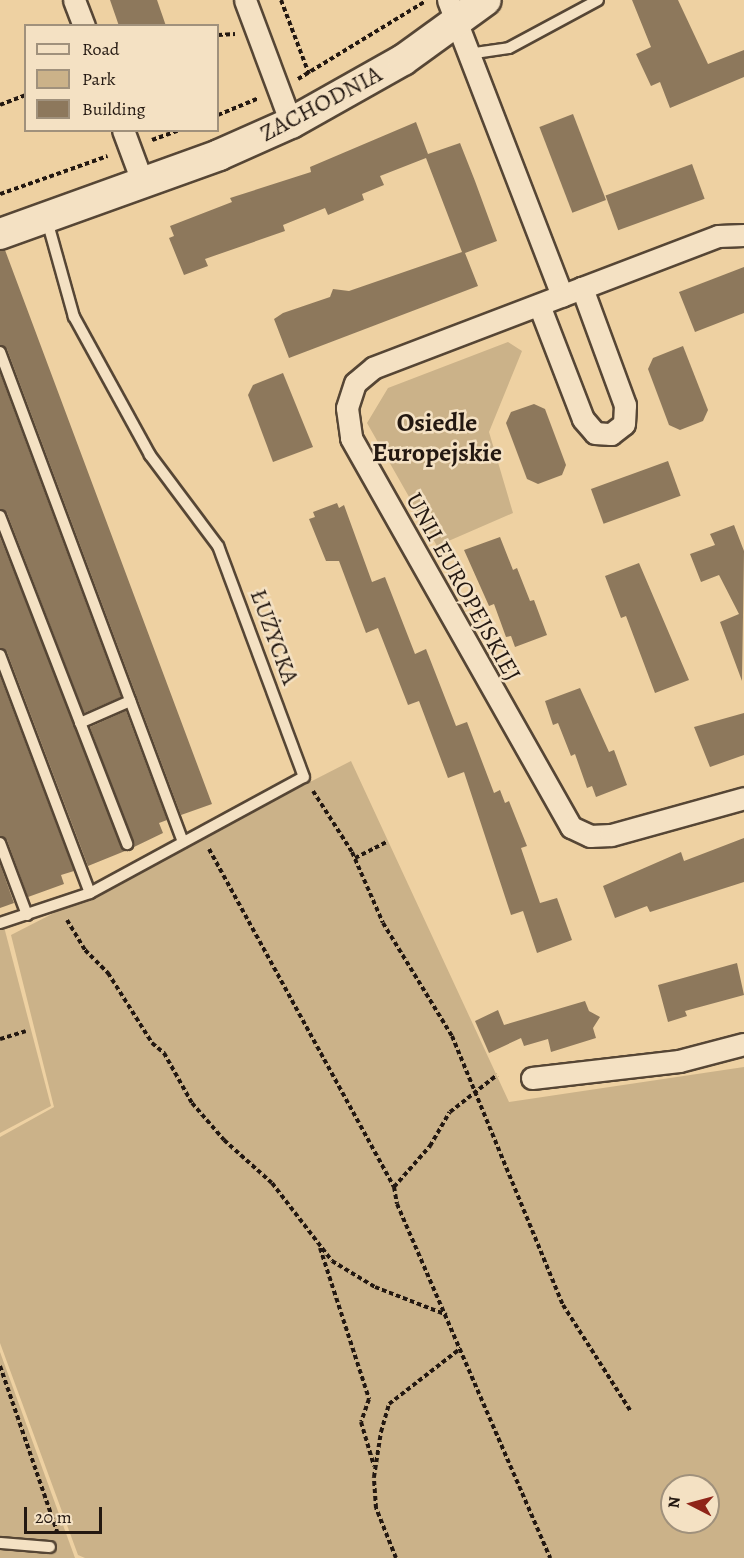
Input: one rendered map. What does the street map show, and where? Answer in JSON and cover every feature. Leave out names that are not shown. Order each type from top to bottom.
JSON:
[{"type":"street","points":[[74,0],[83,24]]},
{"type":"street","points":[[245,0],[291,123]]},
{"type":"street","name":"ZACHODNIA","points":[[0,234],[219,155],[291,123],[403,60],[452,11],[486,0]]},
{"type":"street","points":[[452,11],[562,296]]},
{"type":"street","points":[[126,139],[142,181]]},
{"type":"street","name":"UNII EUROPEJSKIEJ","points":[[744,235],[718,236],[373,368],[355,383],[347,408],[351,438],[571,827],[590,836],[611,836],[744,798]]},
{"type":"street","points":[[539,305],[583,419],[595,434],[611,434],[624,424],[625,405],[582,288]]},
{"type":"street","points":[[532,1078],[679,1061],[744,1044]]},
{"type":"lane","points":[[468,54],[509,48],[598,0]]},
{"type":"lane","name":"ŁUŻYCKA","points":[[46,217],[74,317],[150,455],[219,546],[304,777]]},
{"type":"lane","points":[[0,352],[183,842]]},
{"type":"lane","points":[[0,516],[127,844]]},
{"type":"lane","points":[[0,655],[90,892]]},
{"type":"lane","points":[[80,723],[130,701]]},
{"type":"lane","points":[[0,923],[90,892],[304,777]]},
{"type":"lane","points":[[0,843],[27,915]]},
{"type":"lane","points":[[0,1542],[50,1547]]},
{"type":"path","points":[[281,0],[309,74]]},
{"type":"path","points":[[219,115],[309,74],[428,0]]},
{"type":"path","points":[[0,105],[24,96]]},
{"type":"path","points":[[0,194],[126,139],[167,132]]},
{"type":"path","points":[[304,777],[355,858],[383,923],[452,1036],[476,1089],[563,1305],[630,1410]]},
{"type":"path","points":[[200,833],[394,1187],[397,1204],[447,1315],[550,1558]]},
{"type":"path","points":[[355,858],[388,841]]},
{"type":"path","points":[[64,902],[67,919],[85,951],[108,973],[152,1043],[164,1053],[192,1103],[224,1140],[272,1183],[332,1261],[375,1287],[447,1315]]},
{"type":"path","points":[[0,1039],[26,1031]]},
{"type":"path","points":[[394,1187],[430,1146],[450,1112],[476,1089],[497,1075]]},
{"type":"path","points":[[320,1247],[369,1399],[360,1422],[375,1470]]},
{"type":"path","points":[[396,1558],[376,1508],[375,1470],[389,1404],[461,1348]]},
{"type":"path","points":[[0,1367],[56,1528],[60,1546],[50,1547]]},
{"type":"green space","points":[[508,342],[522,351],[489,432],[513,513],[437,546],[367,423],[388,388]]},
{"type":"green space","points":[[351,761],[509,1102],[744,1067],[744,1558],[85,1558],[78,1555],[0,1343],[0,1137],[54,1107],[11,935]]},
{"type":"green space","points":[[3,923],[51,1106],[0,1133],[0,924]]},
{"type":"green space","points":[[0,1352],[75,1558],[0,1558]]},
{"type":"building","points":[[110,0],[157,0],[165,24],[118,24]]},
{"type":"building","points":[[632,0],[678,0],[708,64],[744,50],[744,77],[670,108],[660,82],[651,86],[636,54],[651,47]]},
{"type":"building","points":[[573,114],[606,200],[572,213],[539,127]]},
{"type":"building","points":[[416,122],[428,154],[460,143],[475,181],[497,241],[465,253],[478,286],[289,358],[274,319],[283,313],[330,297],[333,289],[349,291],[462,252],[426,158],[380,176],[384,185],[362,194],[364,200],[328,215],[325,208],[283,225],[285,231],[205,259],[208,266],[184,275],[169,238],[174,236],[170,226],[232,202],[230,198],[311,172],[310,167]]},
{"type":"building","points":[[692,164],[705,199],[618,230],[606,195]]},
{"type":"building","points":[[5,250],[212,804],[181,815],[7,349],[0,345],[0,251]]},
{"type":"building","points":[[744,267],[744,313],[695,332],[679,292]]},
{"type":"building","points":[[683,346],[708,410],[703,421],[680,430],[669,425],[648,369],[653,358]]},
{"type":"building","points":[[0,373],[121,697],[84,713],[7,513],[0,509]]},
{"type":"building","points":[[283,373],[313,447],[273,462],[248,395],[253,385]]},
{"type":"building","points":[[534,404],[545,409],[566,465],[562,475],[538,484],[527,479],[506,423],[511,412]]},
{"type":"building","points":[[668,461],[681,496],[604,524],[591,489]]},
{"type":"building","points":[[337,503],[339,508],[344,505],[372,582],[385,577],[415,654],[426,649],[456,726],[467,722],[494,793],[500,790],[505,803],[509,801],[527,846],[521,848],[540,903],[557,898],[572,940],[537,953],[523,911],[511,915],[464,772],[448,778],[419,701],[408,705],[378,628],[366,633],[339,561],[326,561],[309,519],[315,517],[313,512]]},
{"type":"building","points":[[734,525],[744,551],[742,681],[720,622],[739,614],[719,575],[701,582],[690,554],[715,545],[710,534]]},
{"type":"building","points":[[0,537],[125,851],[88,866],[7,652],[0,648]]},
{"type":"building","points":[[500,537],[513,570],[517,568],[530,601],[534,600],[547,635],[515,647],[511,636],[506,637],[494,604],[489,606],[464,550]]},
{"type":"building","points":[[639,563],[689,680],[655,693],[626,616],[621,618],[605,576]]},
{"type":"building","points":[[0,676],[74,871],[61,875],[64,884],[28,897],[7,840],[0,836]]},
{"type":"building","points":[[580,688],[609,752],[614,750],[627,785],[596,797],[592,786],[587,788],[575,754],[571,756],[558,723],[553,725],[545,701]]},
{"type":"building","points":[[126,711],[167,820],[159,823],[163,833],[134,847],[90,727]]},
{"type":"building","points":[[744,713],[744,755],[710,767],[694,727]]},
{"type":"building","points":[[744,838],[744,882],[650,912],[647,906],[615,918],[603,886],[681,852],[684,861]]},
{"type":"building","points":[[0,864],[14,903],[0,908]]},
{"type":"building","points":[[737,963],[744,995],[685,1011],[687,1016],[668,1022],[658,985]]},
{"type":"building","points":[[585,1001],[589,1011],[600,1017],[593,1028],[596,1038],[551,1052],[548,1039],[524,1046],[521,1038],[489,1053],[475,1021],[498,1010],[504,1025]]},
{"type":"district","name":"Osiedle Europejskie","points":[[437,438]]}]
